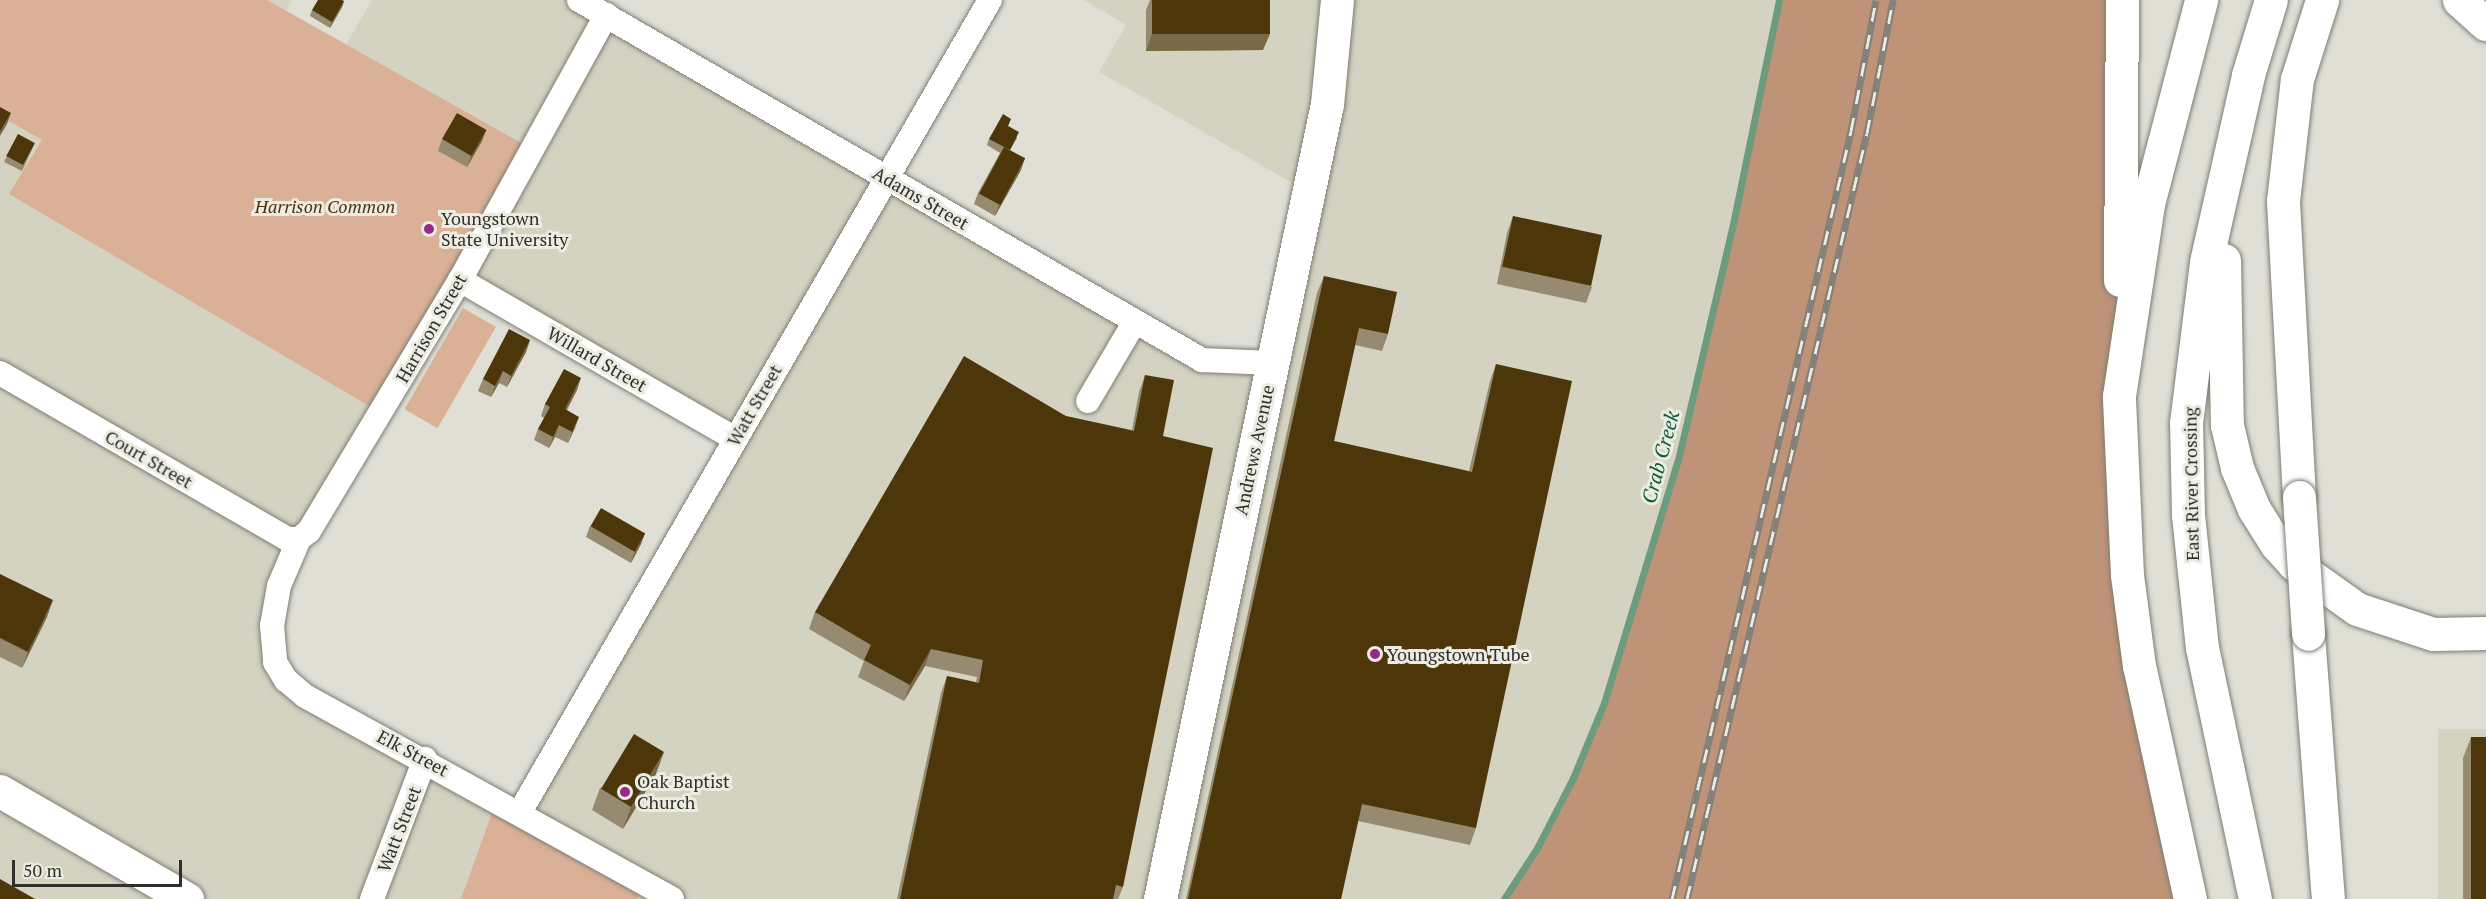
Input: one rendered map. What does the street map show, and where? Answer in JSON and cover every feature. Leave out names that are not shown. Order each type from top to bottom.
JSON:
[{"type":"main road","name":"Andrews Avenue","points":[[1160,899],[1327,104],[1337,0]]},
{"type":"main road","points":[[2122,0],[2119,396],[2127,575],[2139,666],[2190,899]]},
{"type":"main road","points":[[2119,396],[2148,204],[2200,0]]},
{"type":"main road","name":"East River Crossing","points":[[2255,899],[2202,648],[2188,515],[2186,423],[2206,262],[2247,75],[2271,0]]},
{"type":"main road","points":[[2322,0],[2297,79],[2283,201],[2299,497],[2328,899]]},
{"type":"main road","points":[[2459,0],[2486,24]]},
{"type":"main road","points":[[2247,75],[2224,259],[2223,354],[2227,425],[2253,509],[2294,564],[2357,609],[2433,634],[2486,633]]},
{"type":"main road","points":[[0,791],[186,899]]},
{"type":"street","name":"Adams Street","points":[[579,0],[1202,360],[1272,363]]},
{"type":"street","name":"Watt Street","points":[[520,812],[734,438],[990,0]]},
{"type":"street","name":"Harrison Street","points":[[299,539],[308,534],[460,280],[606,15]]},
{"type":"street","name":"Willard Street","points":[[460,280],[734,438]]},
{"type":"street","points":[[1088,401],[1134,322]]},
{"type":"street","name":"Court Street","points":[[0,373],[287,539],[299,539]]},
{"type":"street","name":"Elk Street","points":[[299,539],[274,603],[271,642],[275,662],[286,680],[305,696],[425,759],[672,899]]},
{"type":"street","name":"Watt Street","points":[[372,899],[425,759]]},
{"type":"shaded area","points":[[0,0],[292,0],[286,11],[346,44],[372,0],[576,0],[1202,360],[1272,363],[1308,192],[1099,72],[1126,25],[1084,0],[1779,0],[1732,229],[1679,456],[1604,703],[1564,805],[1504,899],[0,899]],"holes":[[[460,280],[734,439],[520,812],[286,680],[279,586]]]},
{"type":"shaded area","points":[[1779,0],[2122,0],[2120,475],[2190,899],[1504,899],[1537,848],[1573,778],[1604,703],[1679,456],[1732,229]]},
{"type":"shaded area","points":[[2438,729],[2486,729],[2486,899],[2438,899]]},
{"type":"green space","name":"Harrison Common","points":[[0,0],[267,0],[532,149],[381,413],[9,194],[42,140],[0,116]]},
{"type":"green space","points":[[463,308],[496,327],[437,428],[404,409]]},
{"type":"green space","points":[[497,799],[646,884],[637,899],[461,899]]},
{"type":"building","points":[[318,0],[344,1],[332,22],[312,10]]},
{"type":"building","points":[[1152,0],[1270,0],[1270,34],[1152,34]]},
{"type":"building","points":[[0,107],[11,113],[0,132]]},
{"type":"building","points":[[457,113],[486,130],[471,156],[442,139]]},
{"type":"building","points":[[1003,114],[1011,119],[1008,126],[1019,132],[1010,150],[989,139]]},
{"type":"building","points":[[18,134],[35,143],[23,165],[6,156]]},
{"type":"building","points":[[1004,147],[1025,158],[1000,205],[979,194]]},
{"type":"building","points":[[1513,216],[1602,235],[1591,286],[1502,267]]},
{"type":"building","name":"Youngstown Tube","points":[[1324,276],[1397,292],[1388,334],[1359,328],[1334,441],[1472,472],[1496,364],[1572,381],[1476,828],[1362,804],[1341,899],[1188,899]]},
{"type":"building","points":[[509,329],[530,340],[511,376],[503,371],[495,386],[483,379]]},
{"type":"building","points":[[964,356],[1066,416],[1134,431],[1145,375],[1174,380],[1163,436],[1213,448],[1123,887],[1116,885],[1113,899],[900,899],[947,676],[979,683],[983,660],[931,649],[910,685],[864,660],[871,645],[815,612]]},
{"type":"building","points":[[564,369],[581,378],[565,409],[579,417],[572,432],[559,425],[553,437],[538,429],[550,407],[545,404]]},
{"type":"building","points":[[601,508],[645,534],[635,552],[590,526]]},
{"type":"building","points":[[0,574],[53,600],[28,652],[0,638]]},
{"type":"building","points":[[634,734],[664,752],[631,807],[601,789]]},
{"type":"building","points":[[2471,737],[2486,737],[2486,899],[2471,899]]},
{"type":"building","points":[[0,879],[35,899],[0,899]]},
{"type":"waterway","name":"Crab Creek","points":[[1504,899],[1537,848],[1573,778],[1604,703],[1679,456],[1732,229],[1779,0]]},
{"type":"railway","points":[[1672,899],[1851,131],[1876,0]]},
{"type":"railway","points":[[1687,899],[1867,133],[1893,0]]},
{"type":"place","name":"Youngstown State University","points":[[429,229]]},
{"type":"place","name":"Youngstown Tube","points":[[1375,654]]},
{"type":"place","name":"Oak Baptist Church","points":[[625,792]]}]
